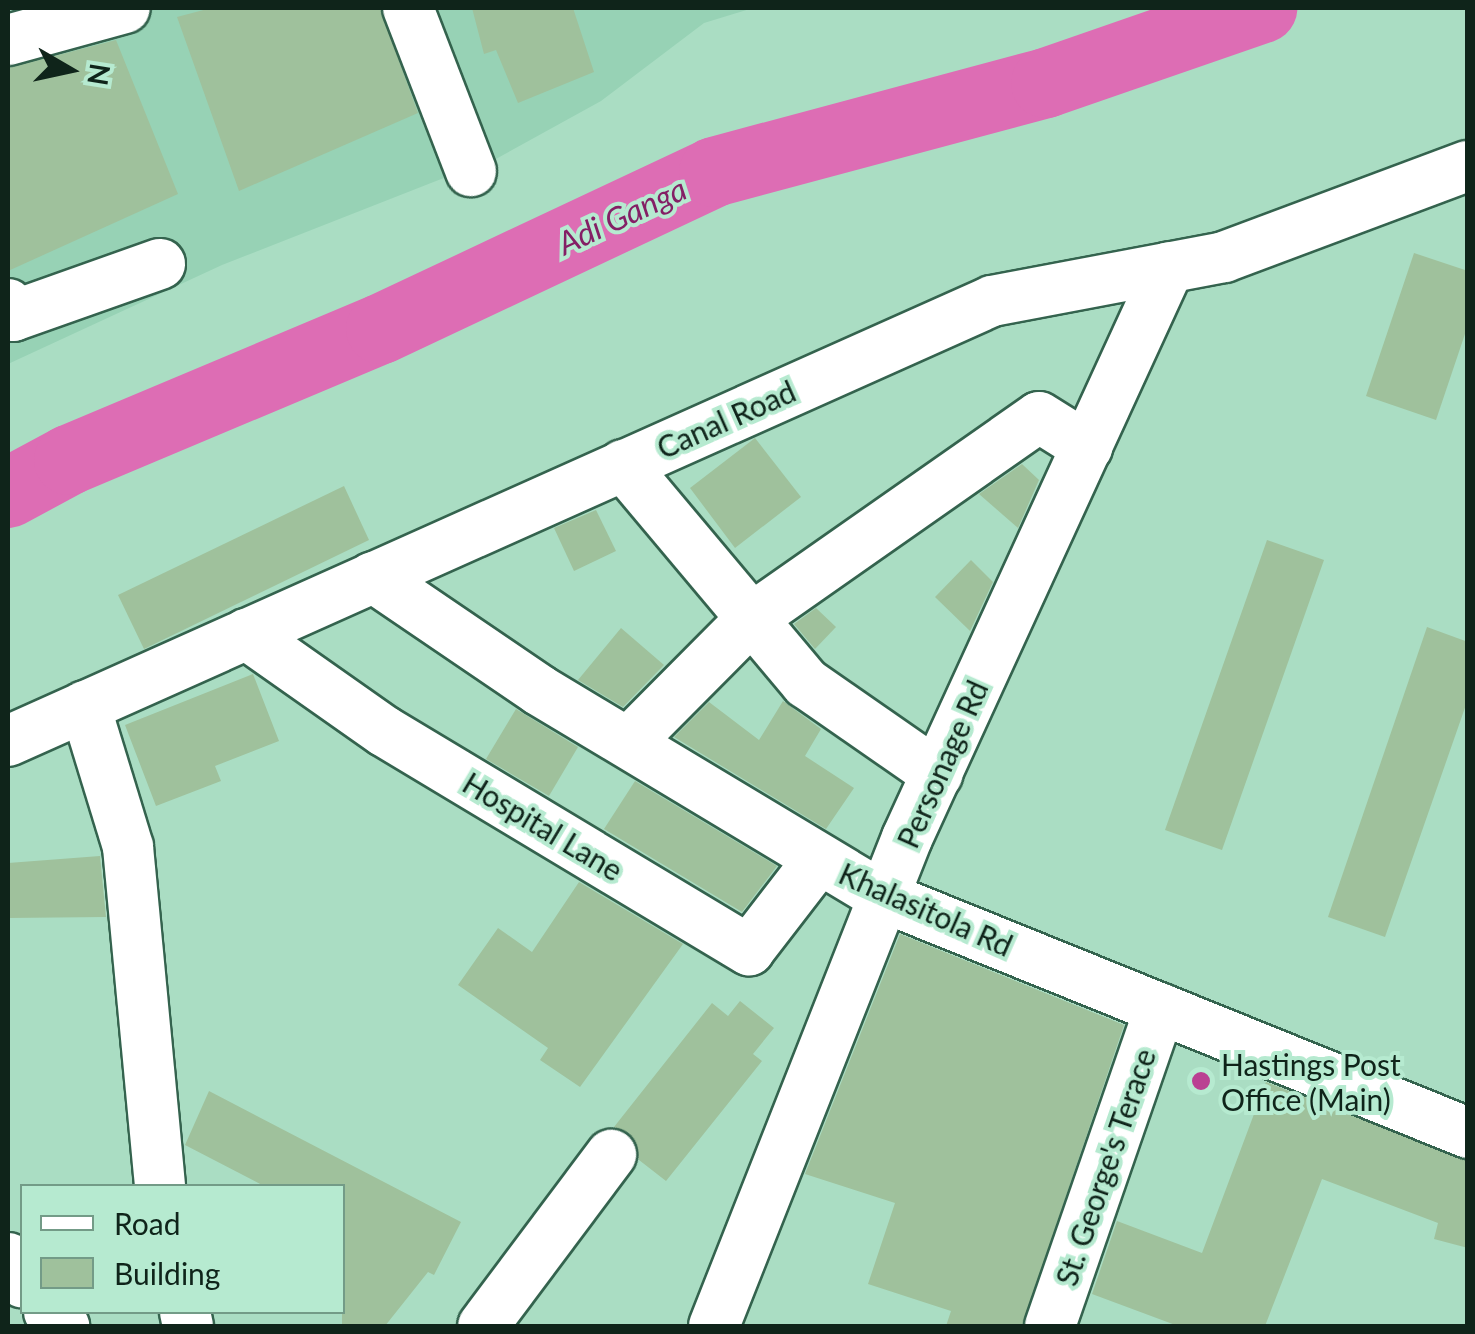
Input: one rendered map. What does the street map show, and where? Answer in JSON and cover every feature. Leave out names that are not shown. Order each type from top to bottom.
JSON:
[{"type":"street","points":[[8,40],[125,8]]},
{"type":"street","points":[[408,8],[470,171]]},
{"type":"street","name":"Canal Road","points":[[8,741],[992,300],[1224,257],[1468,166]]},
{"type":"street","points":[[8,304],[13,316],[160,264]]},
{"type":"street","name":"Personage Rd","points":[[714,1326],[884,897],[1168,267]]},
{"type":"street","points":[[630,741],[752,618],[1039,418],[1087,447]]},
{"type":"street","points":[[623,465],[806,684],[937,774]]},
{"type":"street","name":"Khalasitola Rd","points":[[373,577],[539,690],[630,741],[884,897],[1468,1133]]},
{"type":"street","name":"Hospital Lane","points":[[246,634],[384,731],[749,950],[819,859]]},
{"type":"street","points":[[85,706],[128,847],[160,1184]]},
{"type":"street","name":"St. George's Terace","points":[[1050,1326],[1160,1008]]},
{"type":"street","points":[[484,1326],[610,1155]]},
{"type":"shaded area","points":[[149,8],[405,8],[459,172],[222,265],[8,364],[8,45]]},
{"type":"shaded area","points":[[419,8],[753,8],[704,23],[601,101],[483,166]]},
{"type":"building","points":[[211,8],[380,8],[418,113],[239,191],[177,17]]},
{"type":"building","points":[[472,8],[573,8],[594,72],[518,103],[496,50],[484,54]]},
{"type":"building","points":[[116,40],[178,194],[8,271],[8,68]]},
{"type":"building","points":[[1414,253],[1468,271],[1468,325],[1436,420],[1366,396]]},
{"type":"building","points":[[755,438],[801,497],[735,548],[690,488]]},
{"type":"building","points":[[1022,464],[1039,480],[1018,528],[979,494]]},
{"type":"building","points":[[344,486],[369,540],[144,649],[118,595]]},
{"type":"building","points":[[596,510],[616,551],[574,571],[554,528]]},
{"type":"building","points":[[1267,540],[1324,560],[1222,850],[1165,830]]},
{"type":"building","points":[[971,560],[993,582],[970,631],[935,597]]},
{"type":"building","points":[[816,608],[836,627],[815,649],[794,624]]},
{"type":"building","points":[[1427,627],[1468,642],[1468,699],[1385,937],[1328,917]]},
{"type":"building","points":[[621,628],[664,665],[623,707],[578,680]]},
{"type":"building","points":[[253,674],[279,741],[215,766],[221,781],[156,806],[125,725]]},
{"type":"building","points":[[783,701],[821,729],[805,756],[854,788],[826,829],[674,737],[709,702],[759,740]]},
{"type":"building","points":[[516,709],[578,747],[549,796],[486,759]]},
{"type":"building","points":[[635,781],[777,866],[742,912],[604,829]]},
{"type":"building","points":[[100,856],[106,917],[8,918],[8,863]]},
{"type":"building","points":[[579,882],[683,944],[580,1087],[540,1060],[548,1048],[458,985],[498,928],[532,952]]},
{"type":"building","points":[[900,934],[1124,1025],[1022,1326],[946,1326],[951,1311],[868,1284],[895,1203],[805,1174]]},
{"type":"building","points":[[740,1001],[774,1028],[753,1054],[762,1061],[666,1181],[639,1160],[629,1133],[614,1127],[712,1003],[728,1016]]},
{"type":"building","points":[[1266,1082],[1468,1161],[1468,1248],[1434,1239],[1438,1223],[1322,1179],[1265,1326],[1178,1326],[1092,1294],[1117,1221],[1202,1253]]},
{"type":"building","points":[[209,1091],[461,1222],[434,1275],[428,1272],[385,1326],[342,1326],[345,1184],[260,1184],[185,1145]]},
{"type":"waterway","name":"Adi Ganga","points":[[8,493],[69,460],[381,329],[714,172],[1046,83],[1262,8]]},
{"type":"place","name":"Hastings Post Office (Main)","points":[[1201,1081]]}]
